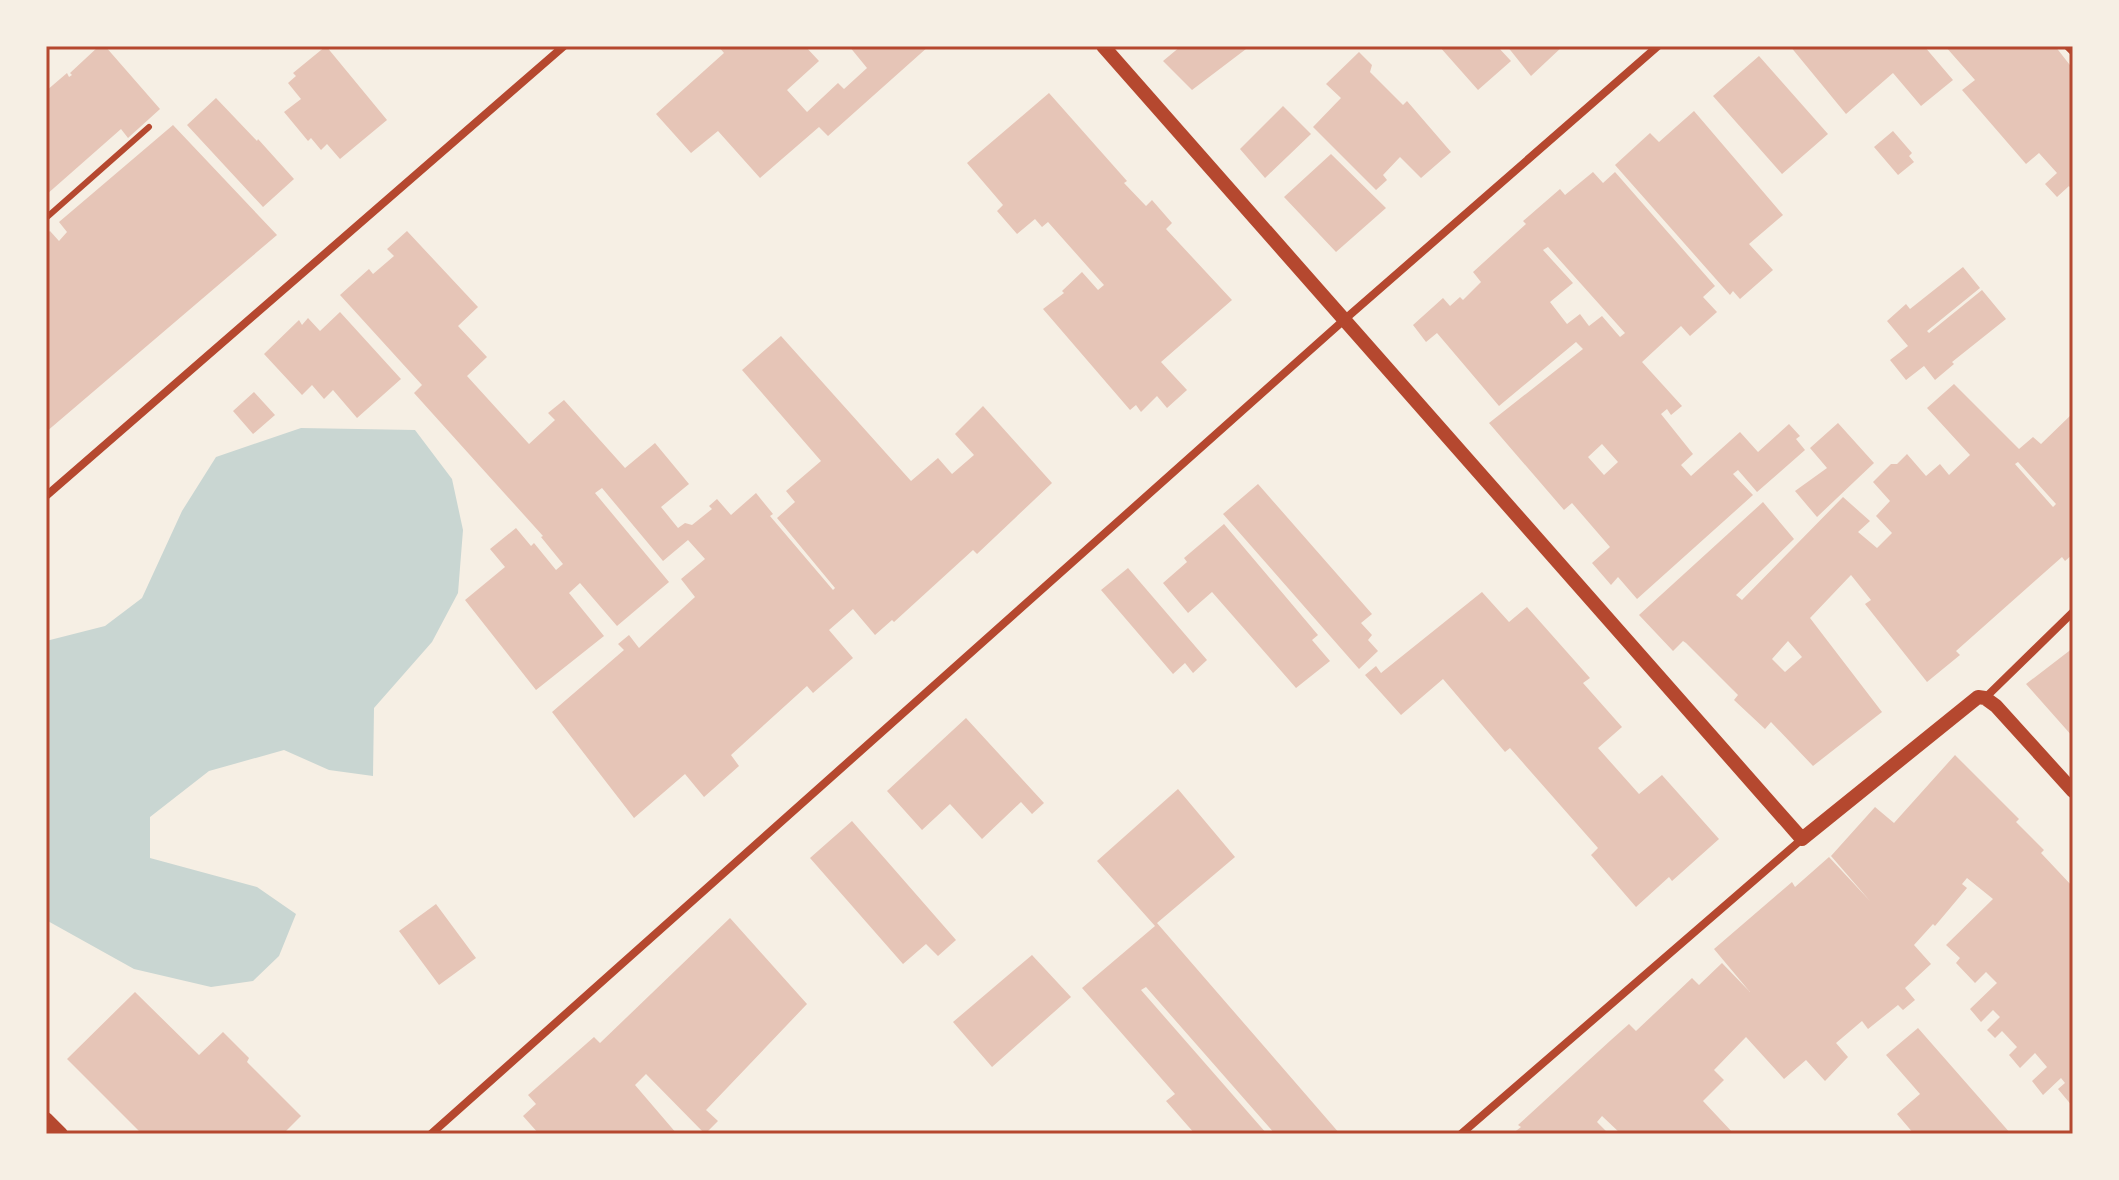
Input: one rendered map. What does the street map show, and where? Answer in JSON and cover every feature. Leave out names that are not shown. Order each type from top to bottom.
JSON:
[{"type":"street","points":[[46,496],[564,46]]},
{"type":"street","points":[[1103,46],[1802,839]]},
{"type":"street","points":[[431,1134],[1344,320],[1658,46]]},
{"type":"street","points":[[1985,698],[2073,612]]},
{"type":"street","points":[[1461,1134],[1802,839],[1972,700],[1985,698],[1996,706],[2073,791]]},
{"type":"street","points":[[46,1119],[61,1134]]},
{"type":"lane","points":[[2066,46],[2073,53]]},
{"type":"lane","points":[[46,218],[149,127]]},
{"type":"shaded area","points":[[301,428],[415,430],[452,479],[463,530],[458,593],[432,642],[374,708],[373,776],[329,770],[284,750],[209,771],[150,817],[150,858],[257,887],[296,914],[279,956],[253,981],[211,987],[134,969],[46,920],[46,641],[105,626],[142,598],[182,511],[216,457]]},
{"type":"building","points":[[99,46],[105,46],[160,109],[128,138],[121,129],[46,195],[46,91],[67,73],[69,77],[72,75],[70,73]]},
{"type":"building","points":[[326,46],[387,120],[340,159],[327,144],[321,150],[311,138],[308,141],[284,112],[301,99],[288,83],[296,76],[293,73]]},
{"type":"building","points":[[718,46],[805,46],[819,61],[787,90],[807,112],[838,83],[844,89],[867,68],[849,46],[929,46],[828,136],[819,127],[760,178],[718,131],[691,153],[656,114],[724,53]]},
{"type":"building","points":[[1181,46],[1250,46],[1192,90],[1163,61]]},
{"type":"building","points":[[1439,46],[1497,46],[1511,61],[1478,90]]},
{"type":"building","points":[[1507,46],[1563,46],[1531,76]]},
{"type":"building","points":[[1790,46],[1924,46],[1953,80],[1921,106],[1893,73],[1846,114]]},
{"type":"building","points":[[1945,46],[2055,46],[2073,69],[2073,191],[2069,186],[2057,197],[2045,184],[2057,173],[2039,153],[2026,164],[1962,90],[1975,80]]},
{"type":"building","points":[[1359,52],[1372,65],[1370,72],[1403,105],[1407,101],[1451,152],[1421,178],[1400,157],[1383,175],[1387,180],[1376,190],[1313,127],[1341,98],[1326,84]]},
{"type":"building","points":[[1759,56],[1828,134],[1782,174],[1713,96]]},
{"type":"building","points":[[1049,93],[1146,206],[1152,200],[1172,223],[1166,229],[1232,300],[1161,362],[1187,390],[1167,408],[1157,396],[1141,412],[1136,405],[1130,410],[1043,309],[1064,293],[1062,291],[1082,272],[1098,290],[1104,285],[1048,222],[1042,227],[1035,219],[1017,234],[997,211],[1003,205],[967,163]]},
{"type":"building","points":[[216,98],[294,179],[263,207],[187,125]]},
{"type":"building","points":[[1283,106],[1311,134],[1265,178],[1240,149]]},
{"type":"building","points":[[1694,111],[1783,215],[1749,244],[1773,270],[1740,299],[1733,291],[1730,295],[1615,165],[1650,133],[1659,142]]},
{"type":"building","points":[[173,125],[277,235],[46,432],[46,242],[49,240],[46,234],[50,231],[59,241],[67,232],[59,222]]},
{"type":"building","points":[[1893,131],[1912,153],[1909,156],[1914,162],[1898,175],[1874,147]]},
{"type":"building","points":[[1331,154],[1386,208],[1336,252],[1284,197]]},
{"type":"building","points":[[1593,172],[1603,183],[1615,172],[1715,286],[1703,297],[1717,312],[1690,336],[1681,326],[1642,362],[1682,406],[1671,415],[1667,409],[1661,414],[1693,454],[1681,465],[1691,476],[1740,432],[1758,452],[1789,424],[1800,436],[1796,439],[1805,450],[1757,492],[1738,470],[1733,474],[1753,495],[1637,599],[1618,577],[1611,585],[1592,563],[1610,547],[1572,503],[1564,510],[1489,423],[1583,349],[1576,342],[1499,406],[1437,333],[1426,342],[1413,325],[1443,298],[1450,306],[1460,297],[1463,300],[1481,282],[1473,272],[1560,189],[1565,195]],"holes":[[[1548,247],[1625,333],[1620,337],[1602,316],[1589,326],[1580,314],[1567,324],[1550,302],[1573,283],[1543,250]],[[1602,444],[1618,462],[1604,475],[1588,457]]]},
{"type":"building","points":[[407,231],[478,307],[458,326],[487,357],[467,376],[529,444],[555,420],[548,413],[564,400],[625,468],[655,443],[689,484],[661,507],[678,528],[685,523],[692,525],[712,509],[709,506],[717,499],[731,515],[756,493],[773,514],[770,516],[833,590],[835,588],[777,518],[795,502],[786,491],[821,461],[742,370],[781,336],[911,481],[938,458],[952,474],[974,455],[955,434],[983,406],[1052,483],[977,554],[973,550],[894,622],[892,620],[875,635],[853,609],[829,630],[853,658],[813,693],[807,686],[731,755],[739,766],[704,797],[685,774],[634,818],[552,712],[624,650],[618,644],[629,635],[639,648],[695,597],[681,579],[705,559],[688,540],[663,561],[602,488],[595,493],[669,582],[617,626],[580,583],[569,593],[604,636],[536,690],[465,600],[505,567],[490,549],[516,528],[531,546],[534,543],[556,570],[563,564],[543,536],[414,393],[422,385],[340,295],[369,269],[373,274],[394,256],[387,249]]},
{"type":"building","points":[[1963,267],[1980,288],[1927,331],[1929,333],[1982,290],[2006,319],[1952,362],[1954,364],[1935,380],[1924,366],[1906,380],[1890,360],[1908,346],[1887,321],[1906,304],[1910,309]]},
{"type":"building","points":[[340,312],[401,379],[357,418],[333,390],[324,399],[312,385],[302,395],[264,354],[299,320],[302,325],[308,318],[320,331]]},
{"type":"building","points":[[1954,384],[2019,449],[2033,437],[2041,444],[2073,413],[2073,554],[2065,561],[2062,557],[1956,651],[1960,655],[1927,682],[1865,604],[1871,600],[1851,575],[1810,618],[1882,712],[1813,766],[1771,722],[1765,729],[1734,700],[1738,695],[1686,643],[1683,641],[1673,651],[1639,615],[1763,502],[1794,539],[1736,595],[1742,600],[1843,497],[1870,521],[1858,532],[1877,548],[1892,533],[1876,516],[1890,501],[1873,482],[1891,464],[1897,464],[1907,454],[1926,476],[1940,464],[1949,475],[1970,455],[1927,408]],"holes":[[[2018,462],[2056,504],[2053,507],[2015,464]],[[1788,641],[1802,657],[1785,672],[1772,659]]]},
{"type":"building","points":[[254,392],[275,415],[253,434],[233,411]]},
{"type":"building","points":[[1838,423],[1874,463],[1817,517],[1795,491],[1827,468],[1810,448]]},
{"type":"building","points":[[1258,484],[1372,614],[1361,623],[1372,635],[1368,640],[1378,651],[1359,669],[1223,514]]},
{"type":"building","points":[[1224,524],[1318,635],[1312,640],[1330,661],[1296,688],[1212,592],[1188,613],[1163,583],[1187,562],[1184,558]]},
{"type":"building","points":[[1128,568],[1207,660],[1193,673],[1185,663],[1173,674],[1101,590]]},
{"type":"building","points":[[1482,592],[1509,622],[1527,607],[1590,678],[1583,683],[1622,727],[1598,748],[1639,794],[1662,775],[1719,839],[1672,881],[1669,877],[1636,907],[1591,855],[1598,848],[1510,748],[1505,752],[1443,679],[1401,715],[1365,675],[1376,666],[1381,673]]},
{"type":"building","points":[[2073,648],[2073,737],[2026,684]]},
{"type":"building","points":[[966,718],[1044,803],[1032,814],[1021,802],[982,839],[950,804],[922,830],[887,791]]},
{"type":"building","points":[[1955,755],[2019,819],[2016,822],[2044,850],[2041,853],[2073,887],[2073,1107],[2058,1089],[2065,1083],[2061,1078],[2043,1095],[2032,1081],[2047,1067],[2035,1053],[2020,1068],[2009,1055],[2017,1047],[2002,1031],[1995,1038],[1987,1030],[2000,1017],[1993,1010],[1981,1022],[1970,1009],[1997,983],[1986,972],[1975,983],[1956,963],[1960,958],[1946,945],[1993,899],[1967,878],[1962,884],[1967,888],[1935,926],[1933,924],[1914,945],[1931,964],[1905,988],[1915,1000],[1903,1010],[1898,1005],[1868,1029],[1862,1021],[1836,1043],[1848,1057],[1825,1081],[1806,1060],[1784,1079],[1746,1037],[1714,1070],[1724,1080],[1703,1101],[1734,1134],[1621,1134],[1602,1116],[1597,1122],[1609,1134],[1512,1134],[1521,1127],[1518,1125],[1629,1024],[1636,1031],[1692,978],[1699,985],[1722,963],[1750,992],[1714,949],[1792,882],[1795,887],[1829,857],[1870,901],[1831,856],[1875,807],[1894,823]]},
{"type":"building","points":[[1178,789],[1235,857],[1157,923],[1340,1134],[1275,1134],[1146,987],[1141,990],[1267,1134],[1195,1134],[1166,1101],[1175,1094],[1082,988],[1155,926],[1097,861]]},
{"type":"building","points":[[852,821],[956,940],[938,956],[926,944],[903,964],[810,858]]},
{"type":"building","points":[[436,904],[476,958],[439,985],[399,931]]},
{"type":"building","points":[[730,918],[807,1004],[706,1110],[718,1121],[705,1134],[646,1074],[635,1085],[677,1134],[539,1134],[523,1116],[536,1104],[528,1095],[594,1037],[600,1043]]},
{"type":"building","points":[[1032,955],[1071,997],[992,1067],[953,1022]]},
{"type":"building","points":[[135,992],[199,1055],[223,1032],[249,1058],[247,1062],[301,1116],[279,1134],[142,1134],[67,1059]]},
{"type":"building","points":[[1918,1028],[2011,1134],[1914,1134],[1897,1114],[1920,1094],[1886,1055]]}]
